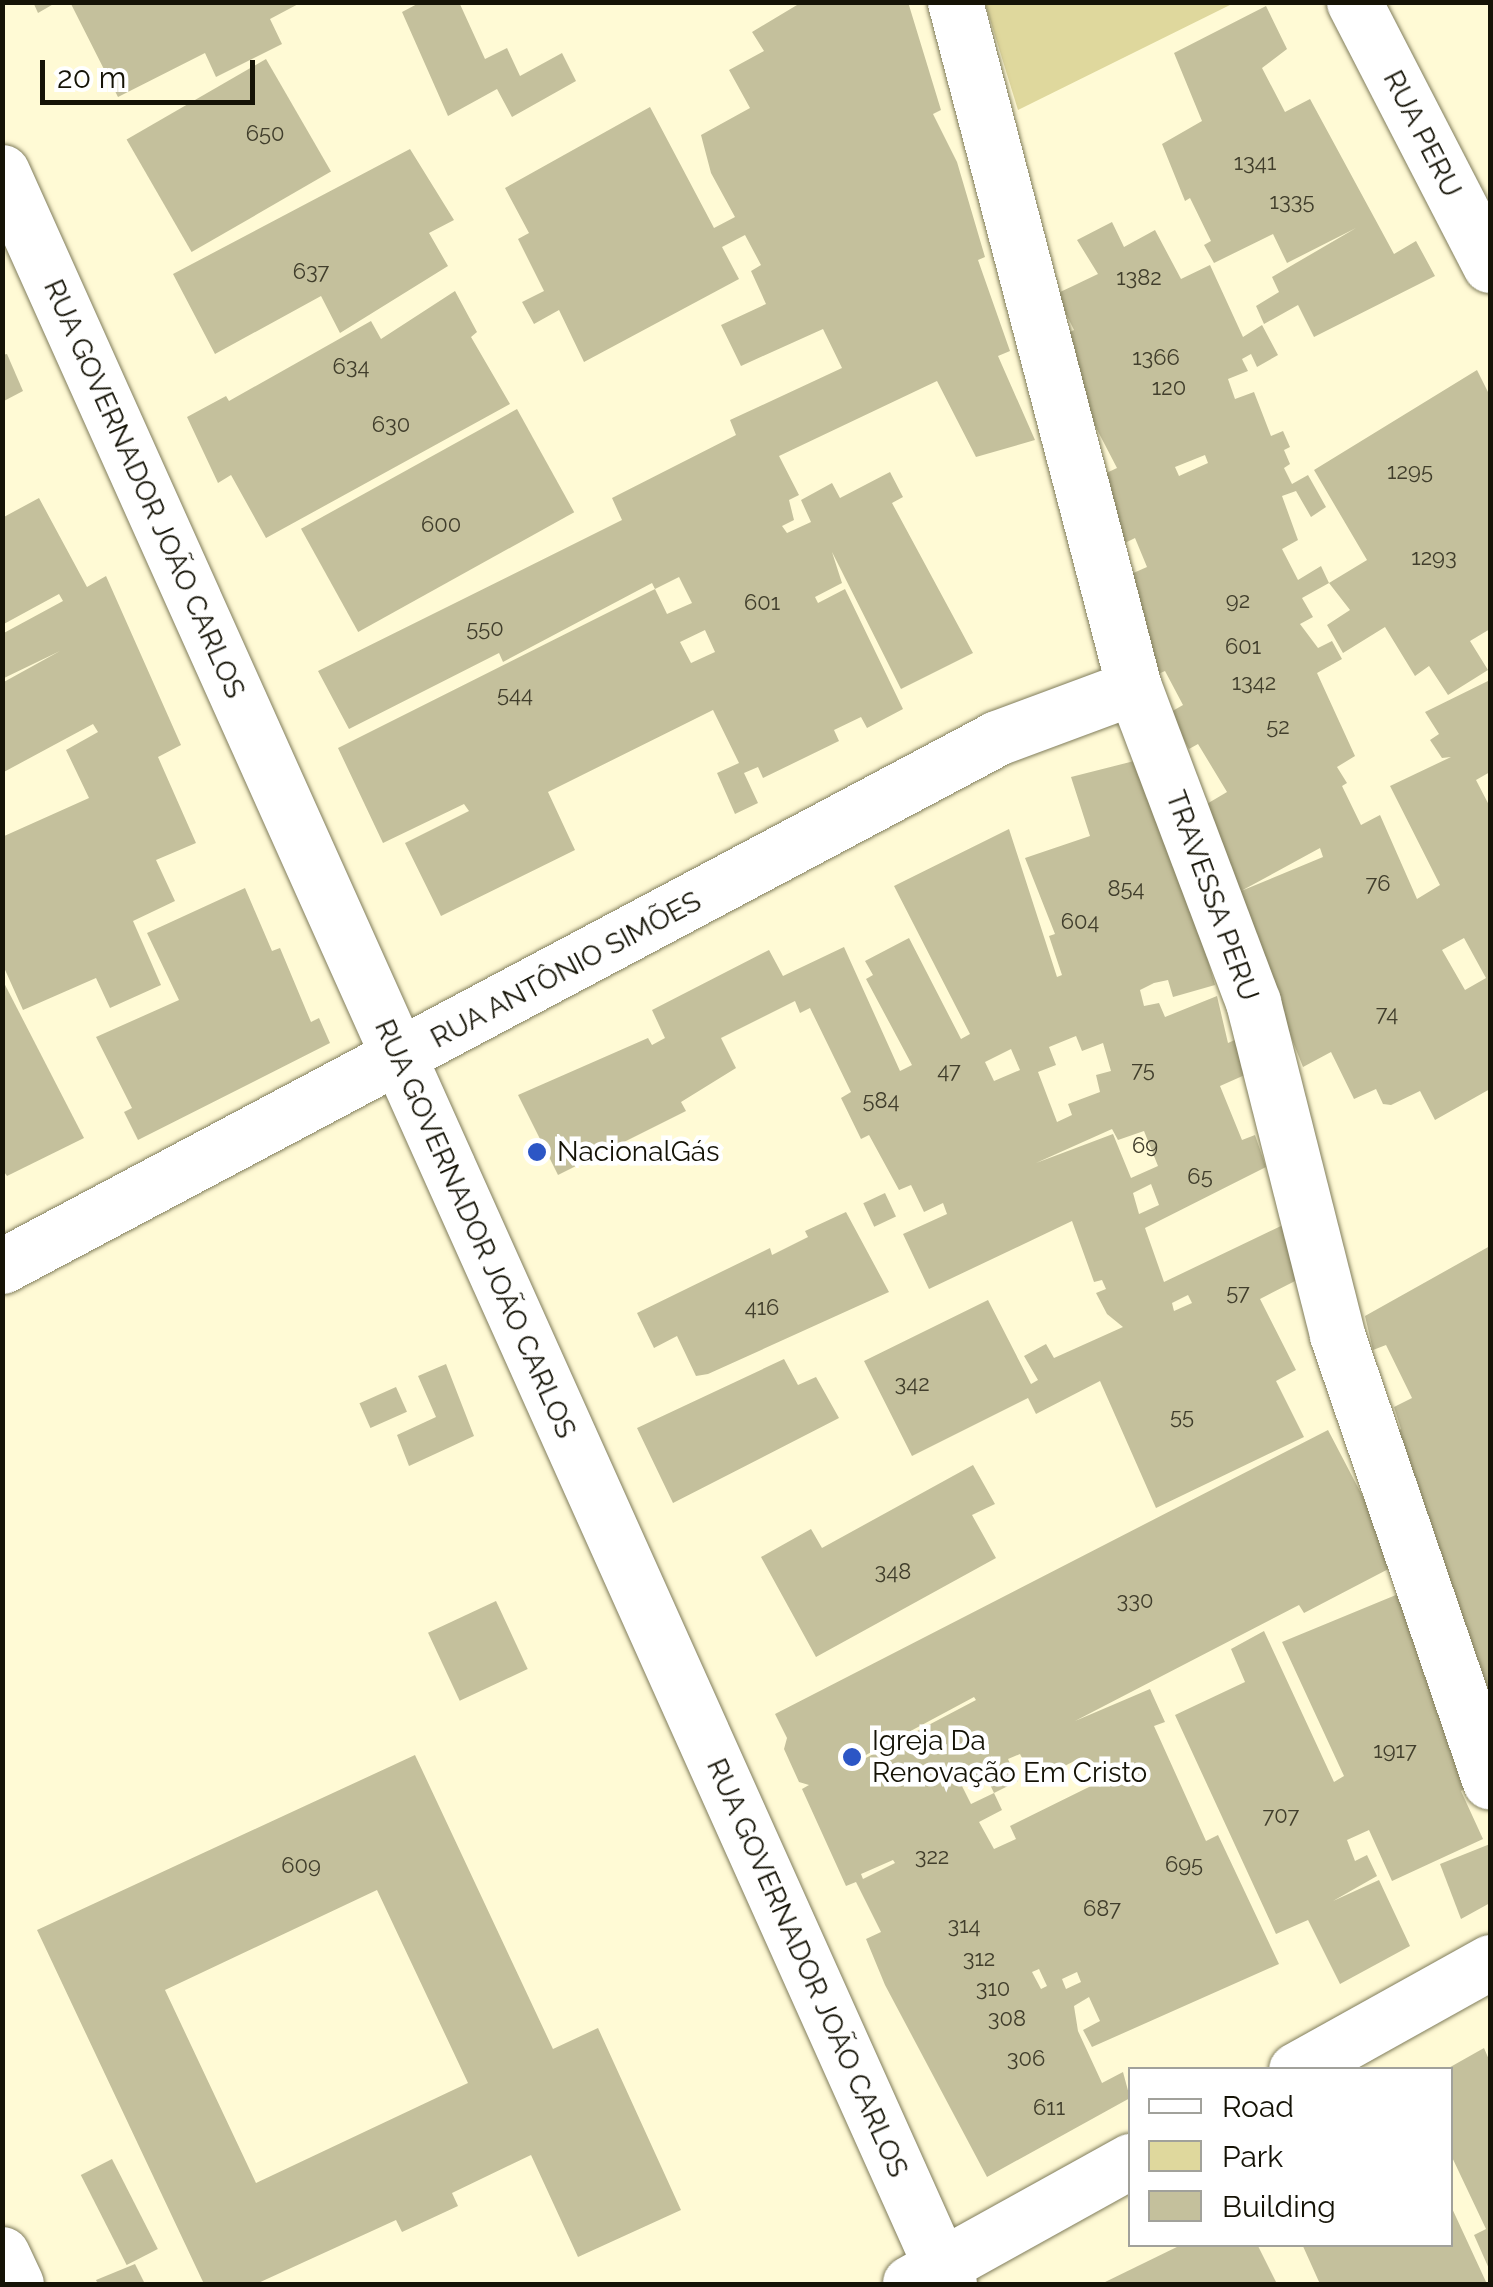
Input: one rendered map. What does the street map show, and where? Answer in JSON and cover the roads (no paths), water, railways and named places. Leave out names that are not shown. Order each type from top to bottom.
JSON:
[{"type":"street","name":"TRAVESSA PERU","points":[[955,2],[1134,688],[1253,1002],[1336,1335],[1490,1782]]},
{"type":"street","name":"RUA PERU","points":[[1354,2],[1490,265]]},
{"type":"street","name":"RUA GOVERNADOR JOÃO CARLOS","points":[[2,172],[399,1060],[932,2278]]},
{"type":"street","name":"RUA ANTÔNIO SIMÕES","points":[[2,1266],[399,1060],[998,738],[1134,688]]},
{"type":"street","points":[[1301,2067],[1490,1962]]},
{"type":"street","points":[[932,2278],[1128,2162]]},
{"type":"street","points":[[2,2254],[16,2284]]},
{"type":"place","name":"NacionalGás","points":[[537,1152]]},
{"type":"place","name":"Igreja Da Renovação Em Cristo","points":[[852,1757]]}]
